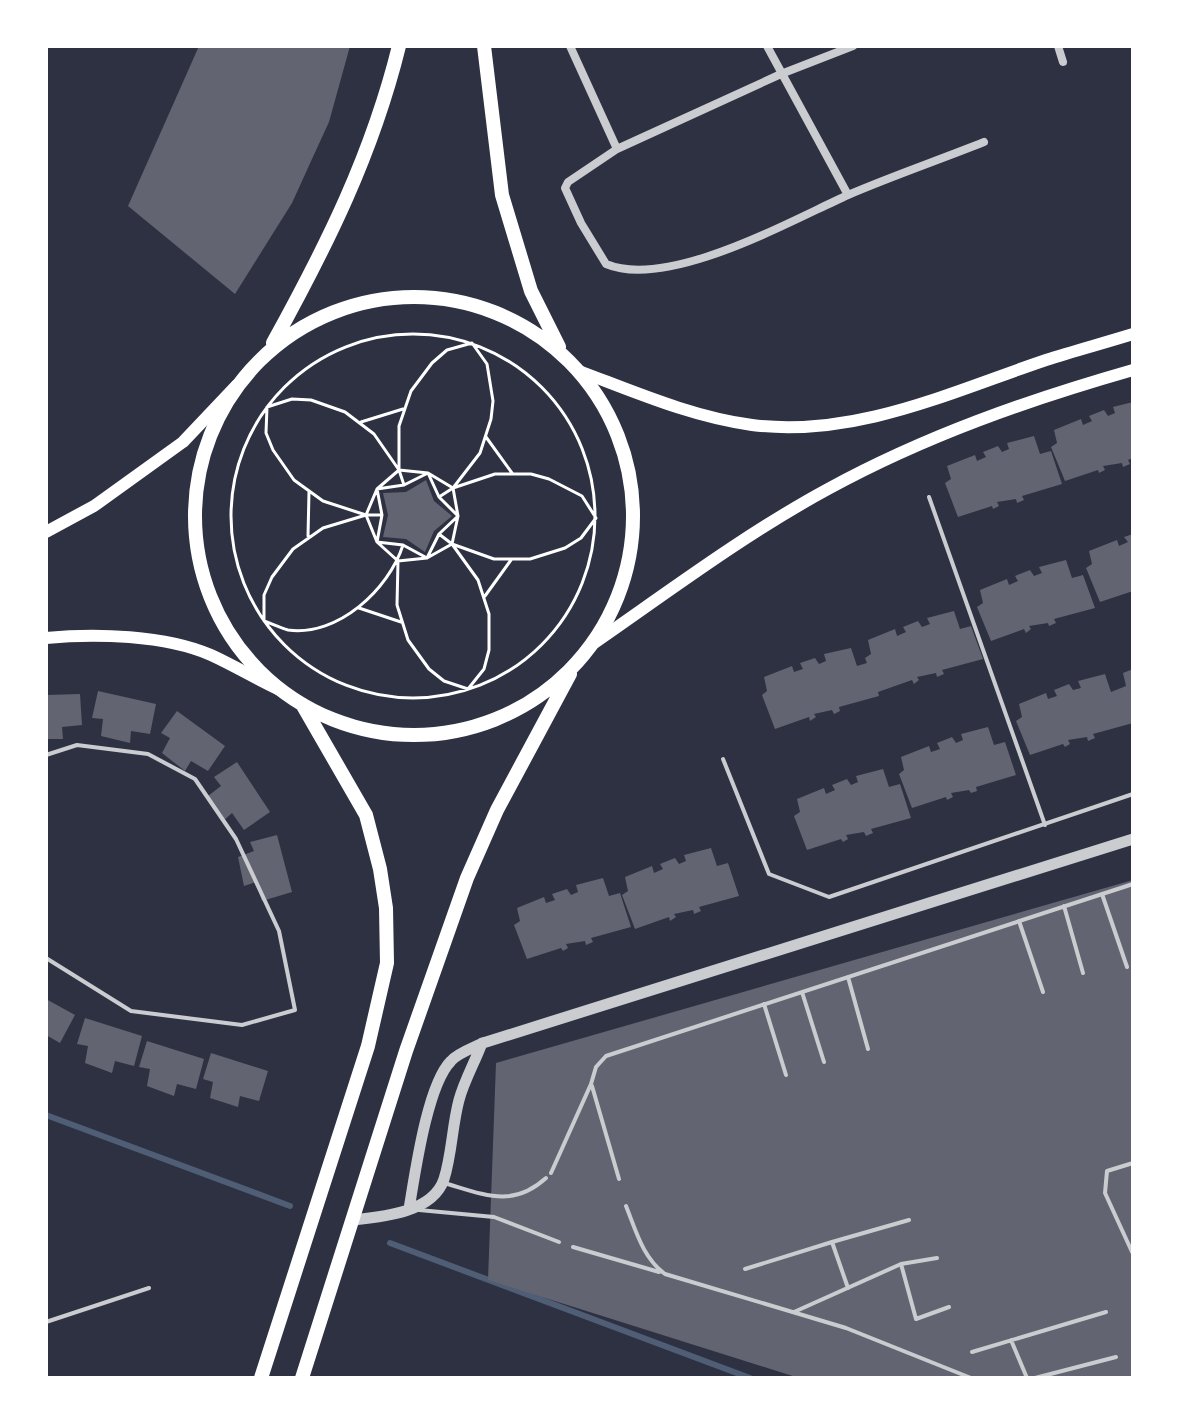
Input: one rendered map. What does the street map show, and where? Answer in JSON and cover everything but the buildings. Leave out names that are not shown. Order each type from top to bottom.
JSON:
[{"type":"main road","points":[[268,351],[323,252],[358,173],[386,98],[399,46]]},
{"type":"main road","points":[[484,46],[502,195],[531,291],[563,354]]},
{"type":"main road","points":[[46,532],[94,506],[183,442],[268,351],[306,325],[348,306],[382,299],[416,296],[450,300],[484,308],[526,327],[563,354],[579,371],[616,428],[629,472],[634,518],[622,586],[603,627],[576,664],[497,810],[467,878],[406,1051],[302,1378]]},
{"type":"main road","points":[[579,371],[726,421],[780,428],[812,426],[899,412],[1047,360],[1133,334]]},
{"type":"main road","points":[[590,646],[756,531],[830,488],[988,415],[1133,370]]},
{"type":"main road","points":[[237,385],[213,424],[199,467],[193,513],[196,547],[203,581],[222,623],[248,660],[282,691],[301,704],[343,723],[411,735],[457,730],[490,721],[541,694],[576,664]]},
{"type":"main road","points":[[46,638],[111,637],[177,645],[209,655],[282,691]]},
{"type":"main road","points":[[261,1378],[368,1046],[387,963],[384,895],[366,815],[301,704]]},
{"type":"street","points":[[570,46],[617,149]]},
{"type":"street","points":[[767,46],[848,195]]},
{"type":"street","points":[[853,46],[781,74],[617,149],[568,182],[565,188],[581,223],[606,264],[647,269],[676,266],[752,239],[848,195],[984,142]]},
{"type":"street","points":[[1058,46],[1063,62]]},
{"type":"street","points":[[409,1209],[419,1145],[439,1078],[451,1060],[483,1043],[1133,839]]},
{"type":"street","points":[[352,1220],[381,1217],[409,1209],[430,1199],[443,1182],[458,1101],[483,1043]]},
{"type":"lane","points":[[929,497],[1045,825]]},
{"type":"lane","points":[[46,755],[77,745],[148,754],[195,779],[236,839],[279,931],[295,1010],[242,1025],[131,1011],[46,958]]},
{"type":"lane","points":[[723,759],[769,874],[829,897],[1133,794]]},
{"type":"lane","points":[[551,1173],[596,1067],[606,1056],[1133,884]]},
{"type":"lane","points":[[1102,894],[1127,967]]},
{"type":"lane","points":[[1064,906],[1083,973]]},
{"type":"lane","points":[[1019,921],[1043,992]]},
{"type":"lane","points":[[848,977],[868,1049]]},
{"type":"lane","points":[[802,992],[824,1062]]},
{"type":"lane","points":[[764,1004],[786,1075]]},
{"type":"lane","points":[[591,1084],[619,1179]]},
{"type":"lane","points":[[1133,1163],[1107,1171],[1105,1193],[1133,1254]]},
{"type":"lane","points":[[443,1182],[504,1198],[527,1191],[546,1178]]},
{"type":"lane","points":[[626,1206],[651,1262],[665,1274]]},
{"type":"lane","points":[[409,1209],[494,1217],[559,1242]]},
{"type":"lane","points":[[745,1269],[909,1220]]},
{"type":"lane","points":[[832,1242],[848,1288]]},
{"type":"lane","points":[[573,1247],[846,1328],[971,1378]]},
{"type":"lane","points":[[793,1312],[901,1264],[937,1258]]},
{"type":"lane","points":[[901,1264],[916,1319],[949,1307]]},
{"type":"lane","points":[[46,1322],[149,1288]]},
{"type":"lane","points":[[972,1352],[1106,1312]]},
{"type":"lane","points":[[1011,1340],[1027,1378]]},
{"type":"lane","points":[[1035,1378],[1116,1357]]},
{"type":"path","points":[[396,334],[444,336],[472,343],[507,359],[551,395],[582,443],[594,489],[596,518],[587,574],[560,624],[541,646],[503,674],[468,689],[411,698],[355,688],[320,672],[289,650],[254,605],[239,570],[231,513],[240,457],[267,407],[308,367],[324,357],[359,342],[396,334]]},
{"type":"path","points":[[399,470],[399,426],[411,391],[432,363],[447,350],[472,343]]},
{"type":"path","points":[[453,488],[428,473],[399,470],[377,489],[366,515],[377,542],[398,561],[427,558],[452,544],[458,516],[453,488],[480,453],[491,419],[492,383],[487,364],[472,343]]},
{"type":"path","points":[[267,407],[292,399],[311,400],[345,412],[374,434],[399,470],[404,485]]},
{"type":"path","points":[[267,407],[266,433],[273,450],[294,480],[323,501],[366,515]]},
{"type":"path","points":[[361,422],[403,409]]},
{"type":"path","points":[[486,437],[512,473]]},
{"type":"path","points":[[377,489],[404,485],[428,473]]},
{"type":"path","points":[[428,473],[439,497],[458,516]]},
{"type":"path","points":[[439,497],[453,488],[495,474],[512,473],[540,477],[565,486],[582,496],[596,518]]},
{"type":"path","points":[[377,489],[382,515],[377,542]]},
{"type":"path","points":[[308,537],[309,492]]},
{"type":"path","points":[[264,621],[264,595],[287,555],[323,528],[366,515],[382,515]]},
{"type":"path","points":[[427,558],[439,534],[458,516]]},
{"type":"path","points":[[452,544],[494,559],[548,555],[581,538],[596,518]]},
{"type":"path","points":[[439,534],[452,544],[478,580],[489,614],[489,650],[484,669],[468,689]]},
{"type":"path","points":[[377,542],[403,545],[427,558]]},
{"type":"path","points":[[403,545],[398,561],[397,605],[408,640],[429,669],[444,681],[468,689]]},
{"type":"path","points":[[485,596],[511,560]]},
{"type":"path","points":[[264,621],[289,630],[343,618],[372,597],[398,561]]},
{"type":"path","points":[[359,608],[401,622]]},
{"type":"waterway","points":[[46,1115],[290,1206]]},
{"type":"waterway","points":[[390,1243],[750,1378]]}]
